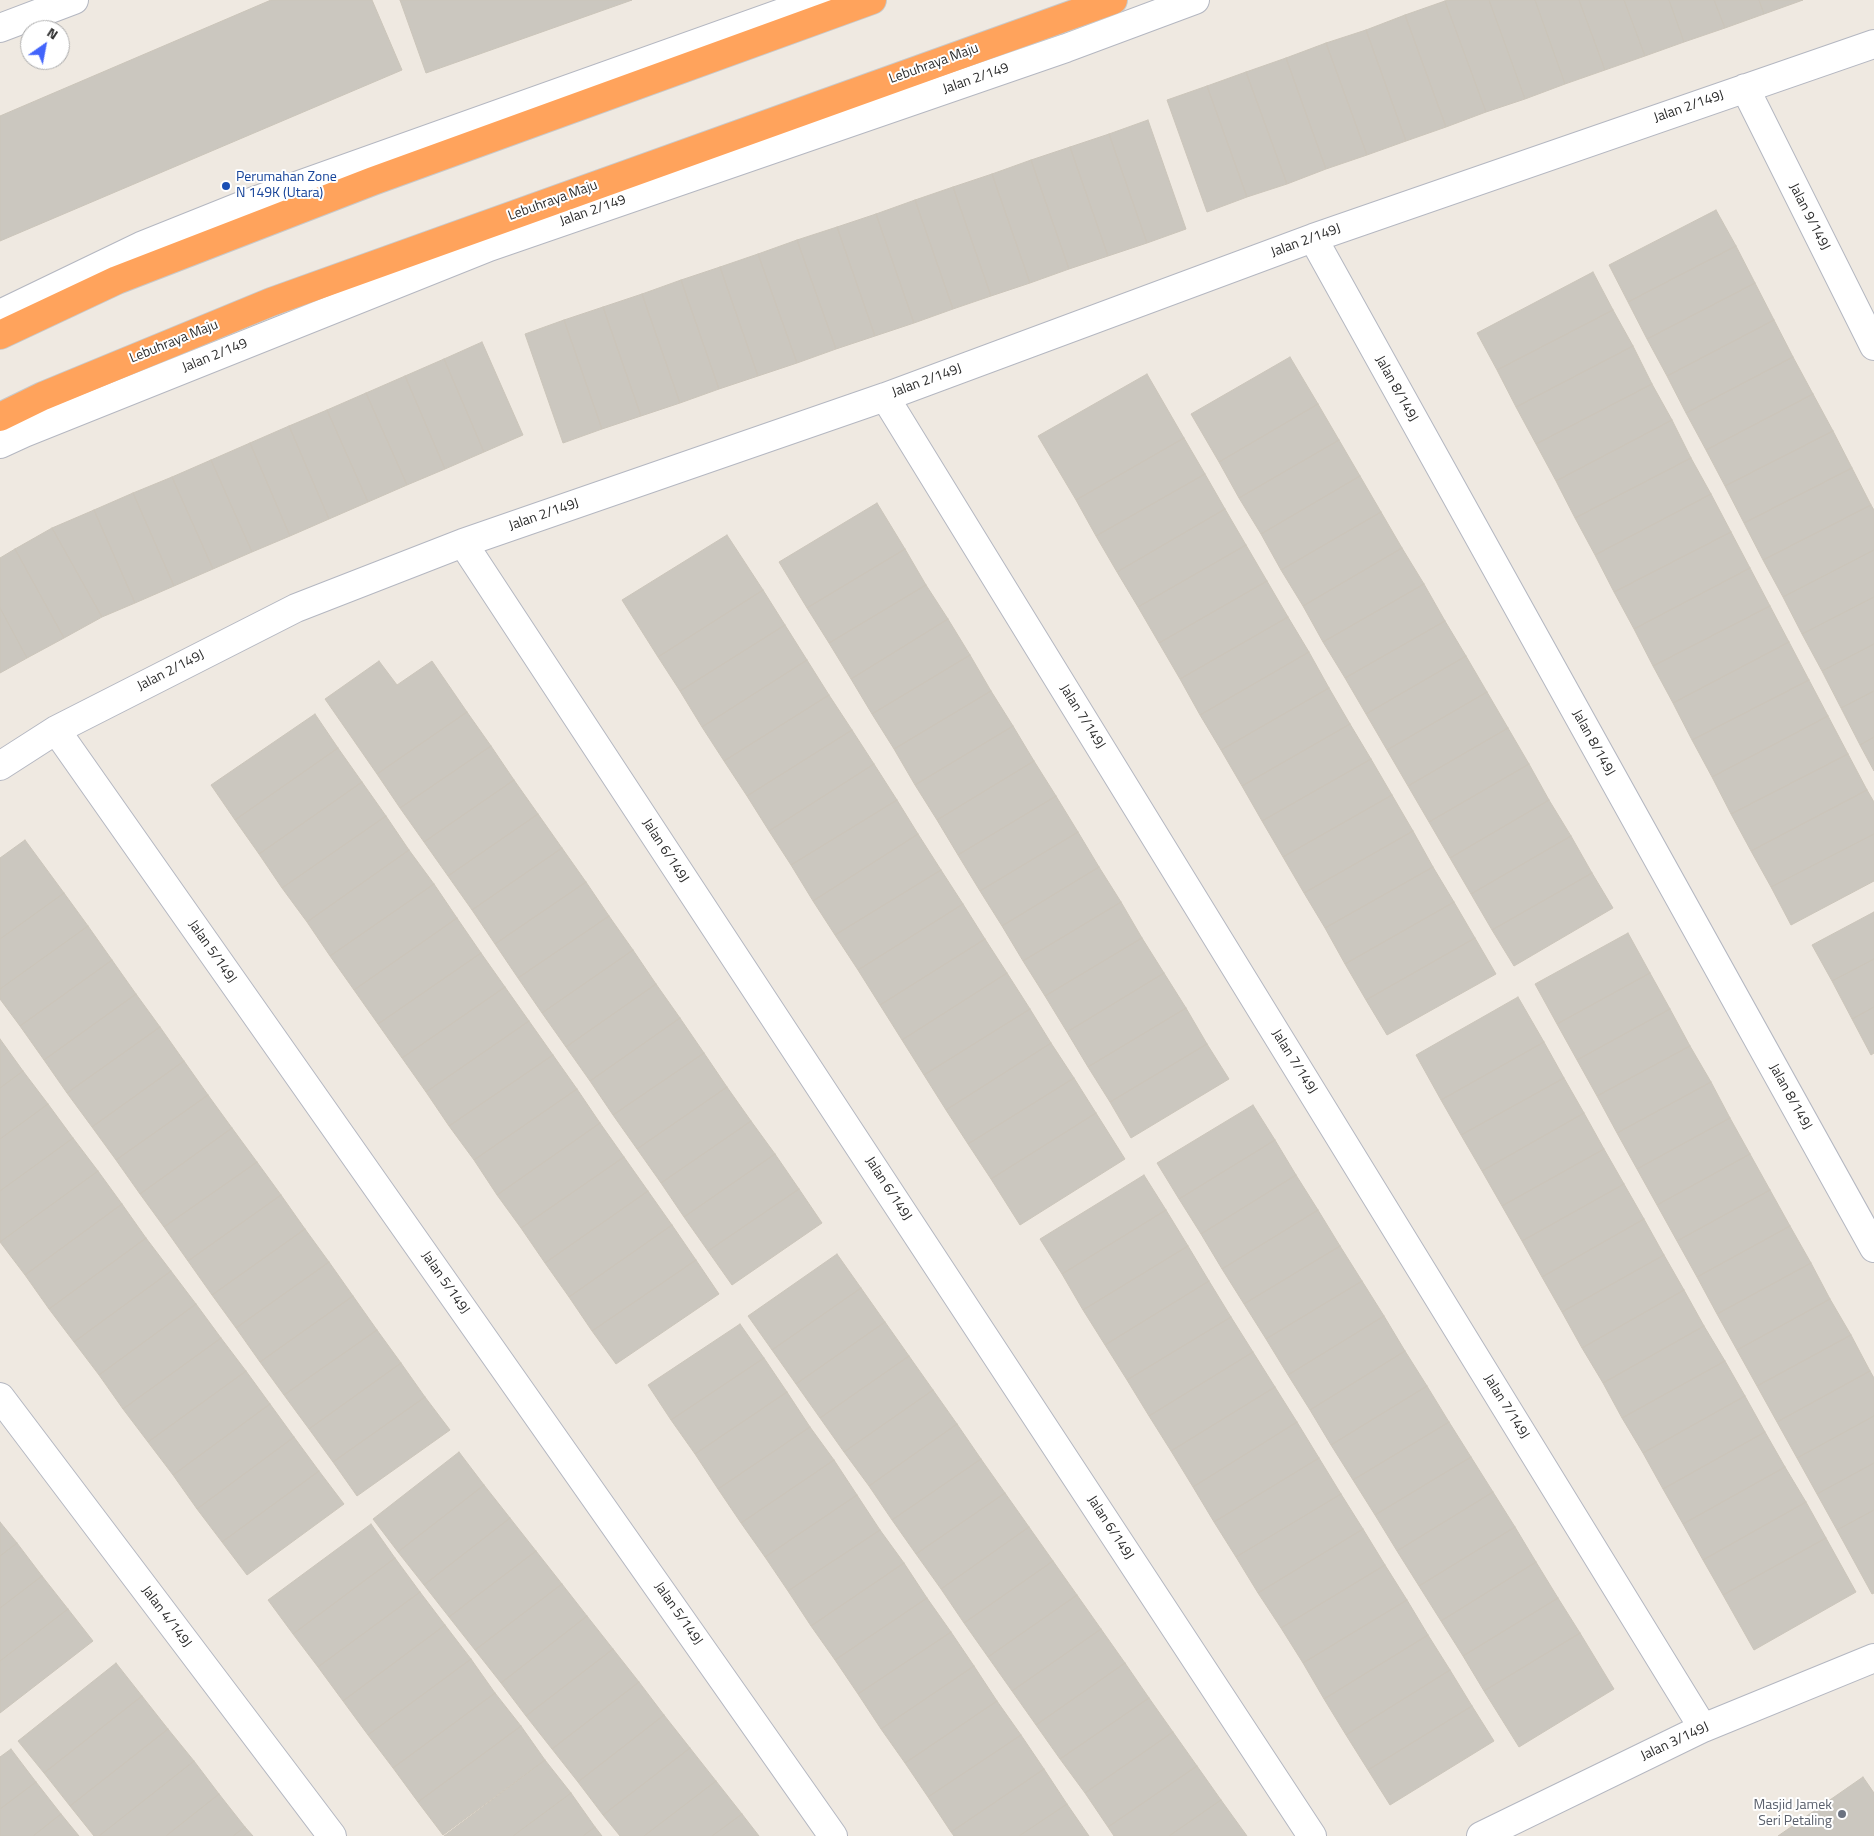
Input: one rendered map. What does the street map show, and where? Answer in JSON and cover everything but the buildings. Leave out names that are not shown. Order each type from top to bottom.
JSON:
[{"type":"highway","points":[[0,335],[117,280],[364,185],[872,0]]},
{"type":"highway","name":"Lebuhraya Maju","points":[[0,417],[43,396],[271,302],[1118,8]]},
{"type":"street","points":[[0,28],[74,0]]},
{"type":"street","points":[[0,314],[141,246],[246,204],[818,0]]},
{"type":"street","name":"Jalan 2/149","points":[[0,444],[489,246],[1066,48],[1118,8],[1195,0]]},
{"type":"street","name":"Jalan 2/149J","points":[[0,766],[56,730],[296,608],[463,543],[885,397],[1312,238],[1874,44]]},
{"type":"street","name":"Jalan 9/149J","points":[[1745,88],[1874,346]]},
{"type":"street","name":"Jalan 8/149J","points":[[1312,238],[1874,1248]]},
{"type":"street","name":"Jalan 7/149J","points":[[885,397],[1703,1728]]},
{"type":"street","name":"Jalan 6/149J","points":[[463,543],[1312,1836]]},
{"type":"street","name":"Jalan 5/149J","points":[[56,730],[833,1836]]},
{"type":"street","name":"Jalan 4/149J","points":[[0,1397],[332,1836]]},
{"type":"street","name":"Jalan 3/149J","points":[[1481,1836],[1703,1728],[1874,1658]]},
{"type":"place","name":"Perumahan Zone N 149K (Utara)","points":[[226,186]]},
{"type":"place","name":"Masjid Jamek Seri Petaling","points":[[1842,1814]]}]
